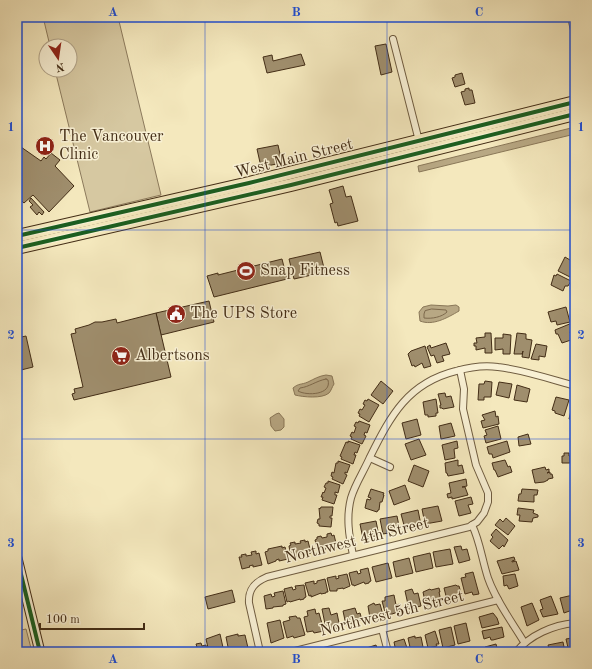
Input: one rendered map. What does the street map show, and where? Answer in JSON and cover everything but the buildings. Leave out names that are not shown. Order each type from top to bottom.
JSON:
[{"type":"highway","name":"West Main Street","points":[[17,236],[249,183],[575,102]]},
{"type":"highway","name":"West Main Street","points":[[17,248],[291,185],[575,114]]},
{"type":"street","points":[[572,17],[575,35]]},
{"type":"street","points":[[393,39],[419,141]]},
{"type":"street","points":[[353,555],[348,531],[351,498],[390,418],[402,401],[420,386],[435,377],[460,370],[484,366],[498,367],[575,386]]},
{"type":"street","points":[[460,370],[464,389],[463,409],[476,465],[488,492],[488,502],[484,513],[477,522],[472,525],[478,538],[488,578],[498,600],[524,642]]},
{"type":"street","points":[[370,458],[390,467]]},
{"type":"street","name":"Northwest 4th Street","points":[[260,652],[249,603],[250,592],[256,583],[268,577],[472,525]]},
{"type":"street","points":[[17,558],[20,585],[40,652]]},
{"type":"street","name":"Northwest 5th Street","points":[[291,652],[308,650],[382,629],[498,600]]},
{"type":"street","points":[[516,652],[524,642],[553,627],[575,623]]},
{"type":"street","points":[[382,629],[388,652]]},
{"type":"shaded area","points":[[61,17],[118,17],[161,195],[90,212],[57,78],[78,78],[78,38],[48,38],[44,21]]},
{"type":"shaded area","points":[[26,629],[32,652],[17,652],[17,631]]},
{"type":"water","points":[[575,127],[575,134],[419,172],[418,166]]},
{"type":"water","points":[[431,305],[456,305],[459,307],[459,311],[445,319],[435,322],[430,323],[420,321],[419,312],[423,307]]},
{"type":"water","points":[[326,375],[332,376],[334,384],[329,393],[326,395],[307,397],[295,395],[293,388],[295,386]]},
{"type":"water","points":[[279,413],[284,419],[284,427],[281,430],[275,431],[271,426],[270,418]]},
{"type":"cycle path","points":[[17,236],[249,183],[575,102]]},
{"type":"cycle path","points":[[17,248],[291,185],[575,114]]},
{"type":"cycle path","points":[[17,558],[40,652]]},
{"type":"place","name":"The Vancouver Clinic","points":[[45,146]]},
{"type":"place","name":"Snap Fitness","points":[[246,271]]},
{"type":"place","name":"The UPS Store","points":[[176,314]]},
{"type":"place","name":"Albertsons","points":[[121,356]]}]
